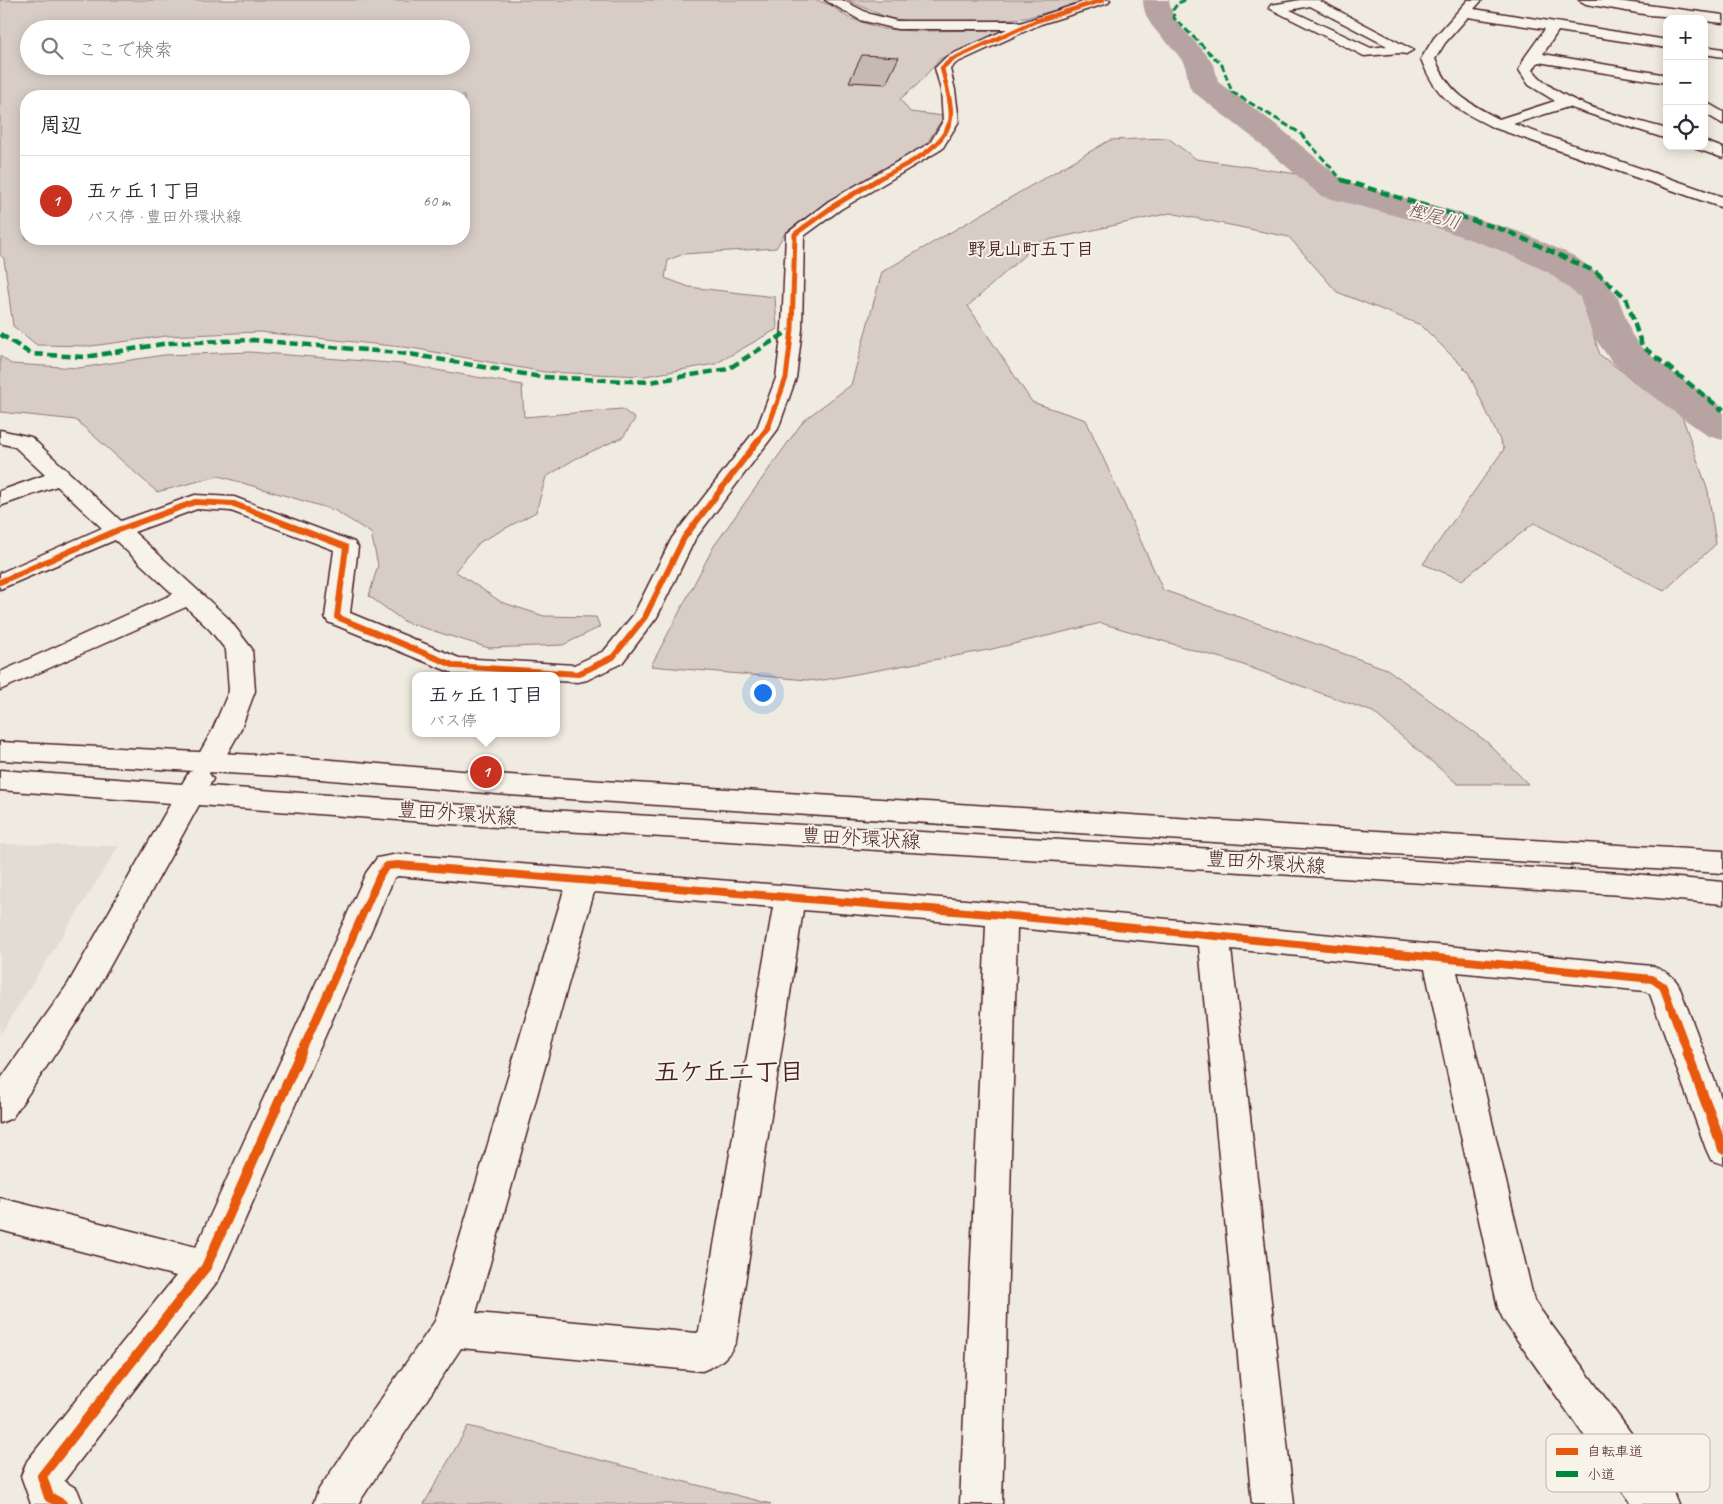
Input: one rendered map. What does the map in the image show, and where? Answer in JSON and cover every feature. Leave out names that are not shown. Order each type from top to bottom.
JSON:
[{"type":"street","points":[[832,0],[865,17],[897,25],[918,27],[1028,24]]},
{"type":"street","points":[[560,673],[578,674],[613,657],[645,617],[684,538],[767,429],[786,378],[792,329],[795,234],[835,205],[936,146],[951,120],[948,90],[942,68],[951,60],[1028,24],[1103,0]]},
{"type":"street","points":[[1590,0],[1649,10],[1723,19]]},
{"type":"street","points":[[1402,48],[1369,53],[1276,8],[1310,1],[1402,48],[1428,59],[1438,81],[1448,93],[1465,107],[1498,124],[1723,203]]},
{"type":"street","points":[[1428,59],[1439,41],[1470,6],[1553,27],[1663,43]]},
{"type":"street","points":[[1553,27],[1532,57],[1526,70],[1529,78],[1537,86],[1567,102],[1663,133]]},
{"type":"street","points":[[1708,51],[1723,53]]},
{"type":"street","points":[[1532,57],[1663,78]]},
{"type":"street","points":[[1498,124],[1567,102]]},
{"type":"street","points":[[1708,109],[1723,119]]},
{"type":"street","points":[[1708,145],[1723,139]]},
{"type":"street","points":[[1708,147],[1723,153]]},
{"type":"street","points":[[0,436],[23,442],[219,624],[239,649],[242,691],[226,731],[80,993],[0,1108]]},
{"type":"street","points":[[0,499],[59,477]]},
{"type":"street","points":[[0,582],[118,530],[195,502],[234,504],[346,547],[336,617],[455,666],[547,672]]},
{"type":"street","points":[[0,682],[189,596]]},
{"type":"street","name":"豊田外環状線","points":[[0,750],[1393,844],[1723,862]]},
{"type":"street","name":"豊田外環状線","points":[[0,780],[464,815],[1622,884],[1723,893]]},
{"type":"street","points":[[62,1504],[49,1497],[42,1476],[206,1267],[377,882],[387,866],[398,865],[1002,915],[1657,980],[1662,986],[1723,1149]]},
{"type":"street","points":[[334,1504],[452,1330],[582,880]]},
{"type":"street","points":[[452,1330],[702,1352],[717,1340],[790,898]]},
{"type":"street","points":[[981,1504],[1002,915]]},
{"type":"street","points":[[1214,936],[1273,1504]]},
{"type":"street","points":[[1438,957],[1517,1308],[1607,1434]]},
{"type":"street","points":[[0,1214],[206,1267]]},
{"type":"street","points":[[1648,1492],[1657,1504]]},
{"type":"shaded area","points":[[0,0],[817,0],[830,5],[849,18],[883,29],[915,31],[1004,30],[940,59],[917,85],[900,99],[910,112],[944,116],[926,145],[828,201],[785,233],[776,248],[684,254],[668,260],[665,278],[689,287],[775,297],[777,329],[715,364],[645,376],[544,372],[412,348],[259,332],[166,336],[91,346],[37,345],[13,326],[4,259],[0,254]]},
{"type":"shaded area","points":[[847,0],[1090,1],[1025,18],[964,23],[915,22],[888,18]]},
{"type":"shaded area","points":[[1168,138],[1196,159],[1297,174],[1347,201],[1438,222],[1521,254],[1577,286],[1600,355],[1682,416],[1708,491],[1716,544],[1664,591],[1534,523],[1462,580],[1423,564],[1504,449],[1468,372],[1421,325],[1337,292],[1289,237],[1170,213],[1039,242],[968,306],[1032,402],[1086,420],[1163,590],[1387,669],[1487,742],[1528,784],[1458,784],[1373,712],[1238,663],[1101,623],[988,650],[818,681],[651,666],[714,546],[804,420],[851,385],[882,272],[1110,140]]},
{"type":"shaded area","points":[[250,352],[402,364],[522,385],[524,417],[622,409],[635,419],[623,437],[575,459],[546,477],[536,512],[480,542],[455,571],[501,602],[544,616],[596,617],[600,627],[563,645],[489,648],[405,622],[369,596],[378,565],[371,533],[334,510],[219,476],[157,492],[76,420],[0,412],[0,356],[11,364],[79,368],[164,355]]},
{"type":"shaded area","points":[[0,844],[119,846],[0,1035]]},
{"type":"shaded area","points":[[468,1426],[771,1504],[424,1504]]},
{"type":"building","points":[[862,55],[899,57],[886,84],[849,82]]},
{"type":"waterway","name":"樫尾川","points":[[1156,0],[1157,11],[1162,22],[1197,61],[1202,72],[1203,85],[1263,130],[1333,189],[1435,216],[1510,241],[1561,264],[1591,286],[1599,297],[1613,336],[1626,354],[1647,373],[1723,427]]},
{"type":"marked path","points":[[1185,0],[1178,3],[1173,10],[1174,18],[1222,65],[1232,92],[1300,133],[1344,182],[1507,231],[1550,249],[1596,272],[1626,298],[1642,346],[1723,410]]},
{"type":"marked path","points":[[0,334],[31,354],[86,357],[168,343],[254,340],[409,354],[541,377],[650,382],[728,369],[792,329]]},
{"type":"cycle path","points":[[560,673],[578,674],[613,657],[645,617],[684,538],[767,429],[786,378],[792,329],[795,234],[835,205],[936,146],[951,121],[948,90],[942,68],[951,60],[1036,21],[1103,0]]},
{"type":"cycle path","points":[[0,582],[118,530],[195,502],[234,504],[346,547],[337,617],[455,666],[547,672]]},
{"type":"cycle path","points":[[62,1504],[49,1497],[42,1476],[206,1267],[381,873],[387,866],[398,865],[1002,915],[1652,979],[1663,986],[1723,1149]]},
{"type":"place","name":"五ヶ丘１丁目","points":[[486,772]]},
{"type":"district","name":"野見山町五丁目","points":[[1031,249]]},
{"type":"district","name":"五ケ丘二丁目","points":[[729,1071]]}]
